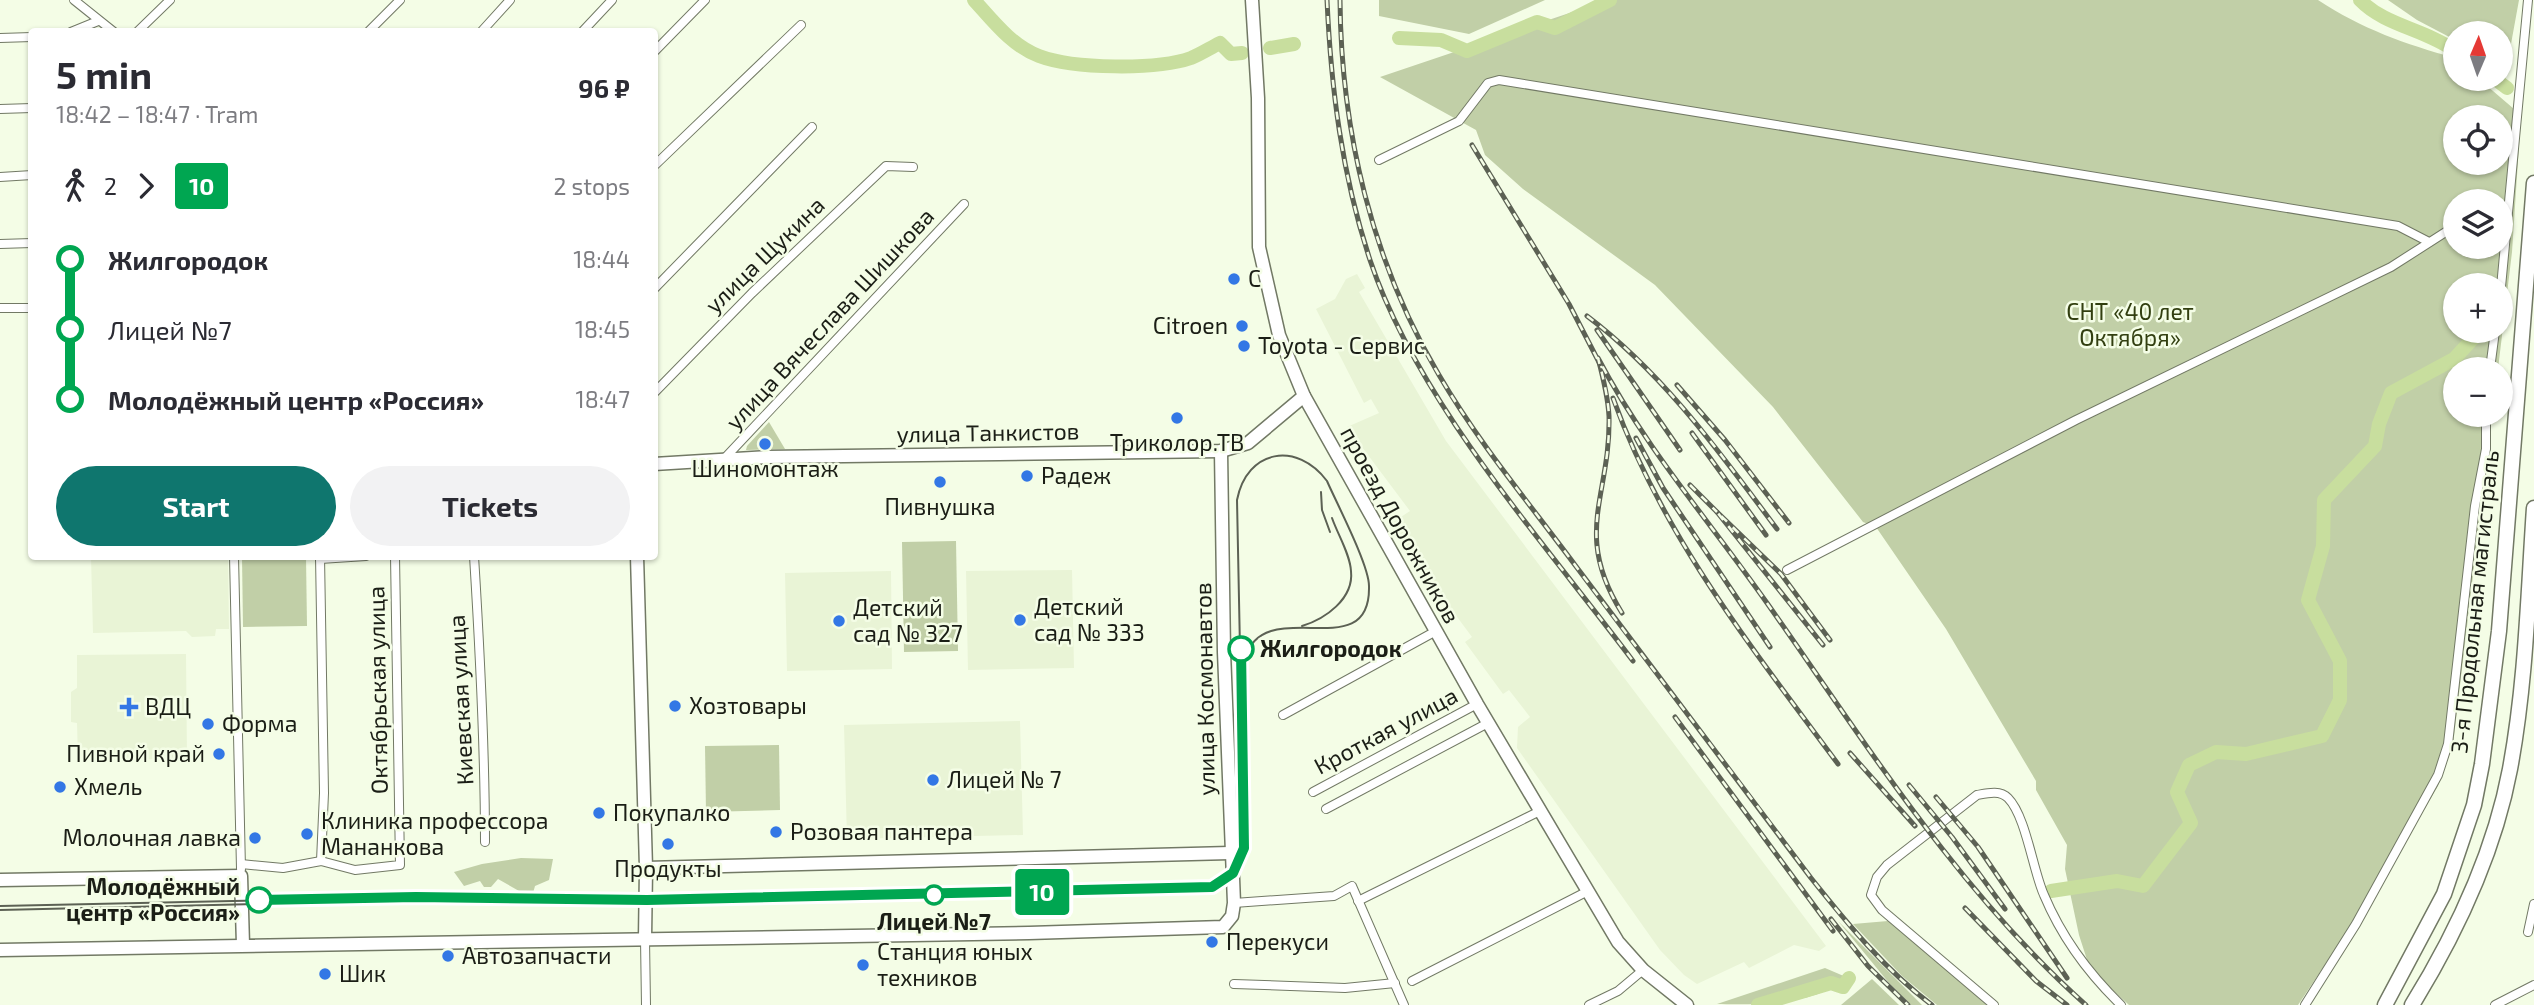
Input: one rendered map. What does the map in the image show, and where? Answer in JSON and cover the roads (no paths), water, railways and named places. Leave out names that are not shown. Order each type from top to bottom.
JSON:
[{"type":"highway","name":"3-я Продольная магистраль","points":[[2385,1005],[2444,894],[2474,805],[2482,764],[2499,631],[2534,183]]},
{"type":"highway","points":[[2412,1005],[2467,904],[2502,802],[2520,696],[2534,508]]},
{"type":"main road","name":"проезд Дорожников","points":[[1252,0],[1258,98],[1259,247],[1279,335],[1304,396],[1476,705],[1618,942],[1643,970],[1687,1005]]},
{"type":"main road","name":"улица Танкистов","points":[[658,464],[723,460],[1221,451],[1248,443],[1304,396]]},
{"type":"main road","name":"улица Космонавтов","points":[[645,939],[1029,933],[1218,928],[1227,924],[1234,903],[1230,853],[1221,451]]},
{"type":"main road","points":[[0,950],[645,939],[646,868],[637,560]]},
{"type":"main road","points":[[646,868],[1230,853]]},
{"type":"main road","points":[[0,880],[242,870],[243,945]]},
{"type":"street","points":[[74,0],[108,28]]},
{"type":"street","points":[[141,28],[170,0]]},
{"type":"street","points":[[372,28],[400,0]]},
{"type":"street","points":[[485,28],[510,0]]},
{"type":"street","points":[[586,28],[612,0]]},
{"type":"street","points":[[658,48],[705,0]]},
{"type":"street","points":[[2507,189],[2528,0]]},
{"type":"street","points":[[81,28],[98,21]]},
{"type":"street","points":[[658,162],[801,25]]},
{"type":"street","points":[[0,38],[28,37]]},
{"type":"street","points":[[1379,160],[1460,121],[1488,83],[1499,80],[2398,226],[2429,242]]},
{"type":"street","points":[[0,109],[28,108]]},
{"type":"street","points":[[658,285],[812,127]]},
{"type":"street","name":"улица Щукина","points":[[658,389],[752,293],[886,166],[913,167]]},
{"type":"street","points":[[0,177],[28,175]]},
{"type":"street","name":"улица Вячеслава Шишкова","points":[[723,460],[964,204]]},
{"type":"street","points":[[1787,570],[2076,420],[2375,276],[2443,233]]},
{"type":"street","points":[[0,244],[28,243]]},
{"type":"street","points":[[0,308],[28,308]]},
{"type":"street","points":[[2305,1005],[2356,924],[2438,775],[2448,744],[2475,506],[2486,449],[2486,427]]},
{"type":"street","points":[[234,560],[242,870],[283,868],[321,861],[324,793],[320,560]]},
{"type":"street","name":"Октябрьская улица","points":[[321,861],[355,870],[400,865],[395,560]]},
{"type":"street","name":"Киевская улица","points":[[474,560],[479,690],[485,726],[485,842]]},
{"type":"street","points":[[1283,715],[1436,631]]},
{"type":"street","name":"Кроткая улица","points":[[1313,792],[1476,705]]},
{"type":"street","name":"Кроткая улица","points":[[1326,809],[1488,723]]},
{"type":"street","points":[[1994,1005],[1882,910],[1871,895],[1877,877],[1887,864],[1978,795],[1995,792],[2008,798],[2019,818],[2032,864],[2059,926],[2088,973],[2121,1005]]},
{"type":"street","points":[[1357,901],[1540,811]]},
{"type":"street","points":[[1234,903],[1334,896],[1352,887],[1404,1005]]},
{"type":"street","points":[[1412,981],[1588,891]]},
{"type":"street","points":[[2528,932],[2534,904]]},
{"type":"street","points":[[645,939],[646,1005]]},
{"type":"street","points":[[1589,1005],[1618,991],[1643,970]]},
{"type":"street","points":[[1234,985],[1345,988],[1395,983]]},
{"type":"street","points":[[2495,1005],[2534,985]]},
{"type":"waterway","points":[[974,0],[1020,46],[1029,52],[1054,60],[1093,66],[1158,65],[1191,58],[1220,43],[1231,54],[1242,53]]},
{"type":"waterway","points":[[1399,38],[1441,40],[1467,51],[1537,22],[1555,28],[1610,0]]},
{"type":"waterway","points":[[2360,0],[2381,16],[2443,44]]},
{"type":"waterway","points":[[1270,48],[1294,44]]},
{"type":"waterway","points":[[2051,891],[2117,881],[2143,886],[2191,823],[2177,792],[2189,765],[2216,752],[2246,754],[2322,736],[2340,700],[2340,661],[2308,600],[2323,546],[2324,500],[2375,446],[2379,424],[2391,393],[2454,359],[2469,343]]},
{"type":"waterway","points":[[1758,1005],[1831,983],[1843,987],[1849,978]]},
{"type":"tram line","points":[[0,906],[417,897],[647,900],[1212,887],[1233,873],[1244,848],[1237,500],[1251,470],[1274,456],[1302,460],[1315,468],[1327,481],[1368,576],[1365,610],[1353,623],[1336,627],[1273,630],[1256,639],[1245,658],[1249,849],[1236,874],[1213,891],[647,904],[338,902],[0,910]]},
{"type":"tram line","points":[[1321,492],[1322,510],[1330,532]]},
{"type":"tram line","points":[[1302,626],[1320,618],[1336,606],[1343,599],[1351,581],[1348,558],[1332,518]]},
{"type":"tram line","name":"10","points":[[259,900],[416,897],[647,900],[1193,890],[1212,887],[1233,873],[1244,848],[1241,649]]},
{"type":"railway","points":[[1327,0],[1331,66],[1345,164],[1360,228],[1391,313],[1418,365],[1486,469],[1633,661]]},
{"type":"railway","points":[[1340,0],[1346,98],[1365,194],[1395,287],[1439,375],[1504,472],[1811,878],[1883,961],[1932,1005]]},
{"type":"railway","points":[[1472,145],[1569,304],[1602,368]]},
{"type":"railway","points":[[1587,316],[1641,363],[1666,389],[1777,529]]},
{"type":"railway","points":[[1597,330],[1680,450]]},
{"type":"railway","points":[[1622,613],[1607,585],[1599,560],[1596,537],[1609,416],[1598,358],[1657,453],[1915,813],[1996,914],[2086,1005]]},
{"type":"railway","points":[[1677,385],[1725,440],[1789,523]]},
{"type":"railway","points":[[1613,398],[1633,448],[1683,543],[1742,633],[1838,764]]},
{"type":"railway","points":[[1692,433],[1766,535]]},
{"type":"railway","points":[[1636,438],[1663,488],[1770,647]]},
{"type":"railway","points":[[1690,485],[1717,512]]},
{"type":"railway","points":[[1823,645],[1717,512],[1781,574],[1830,640]]},
{"type":"railway","points":[[1675,717],[1833,931]]},
{"type":"railway","points":[[1850,753],[1915,826]]},
{"type":"railway","points":[[1909,785],[1952,837],[2005,909]]},
{"type":"railway","points":[[1936,797],[1978,847],[2067,978]]},
{"type":"railway","points":[[1965,908],[2036,981],[2067,1005]]},
{"type":"railway","points":[[1831,919],[1868,966],[1908,1005]]},
{"type":"place","name":"С","points":[[1234,279]]},
{"type":"place","name":"Citroen","points":[[1242,326]]},
{"type":"place","name":"Toyota - Сервис","points":[[1244,346]]},
{"type":"place","name":"Триколор.ТВ","points":[[1177,418]]},
{"type":"place","name":"Шиномонтаж","points":[[765,444]]},
{"type":"place","name":"Радеж","points":[[1027,476]]},
{"type":"place","name":"Пивнушка","points":[[940,482]]},
{"type":"place","name":"Детский сад № 333","points":[[1020,620]]},
{"type":"place","name":"Детский сад № 327","points":[[839,621]]},
{"type":"place","name":"Жилгородок","points":[[1241,649]]},
{"type":"place","name":"Хозтовары","points":[[675,706]]},
{"type":"place","name":"ВДЦ","points":[[129,707]]},
{"type":"place","name":"Форма","points":[[208,724]]},
{"type":"place","name":"Пивной край","points":[[219,754]]},
{"type":"place","name":"Лицей № 7","points":[[933,780]]},
{"type":"place","name":"Хмель","points":[[60,787]]},
{"type":"place","name":"Покупалко","points":[[599,813]]},
{"type":"place","name":"Розовая пантера","points":[[776,832]]},
{"type":"place","name":"Клиника профессора Мананкова","points":[[307,834]]},
{"type":"place","name":"Молочная лавка","points":[[255,838]]},
{"type":"place","name":"Продукты","points":[[668,844]]},
{"type":"place","name":"Лицей №7","points":[[934,895]]},
{"type":"place","name":"Молодёжный центр «Россия»","points":[[259,900]]},
{"type":"place","name":"Перекуси","points":[[1212,942]]},
{"type":"place","name":"Автозапчасти","points":[[448,956]]},
{"type":"place","name":"Станция юных техников","points":[[863,965]]},
{"type":"place","name":"Шик","points":[[325,974]]},
{"type":"park label","name":"СНТ «40 лет Октября»","points":[[2130,325]]}]
